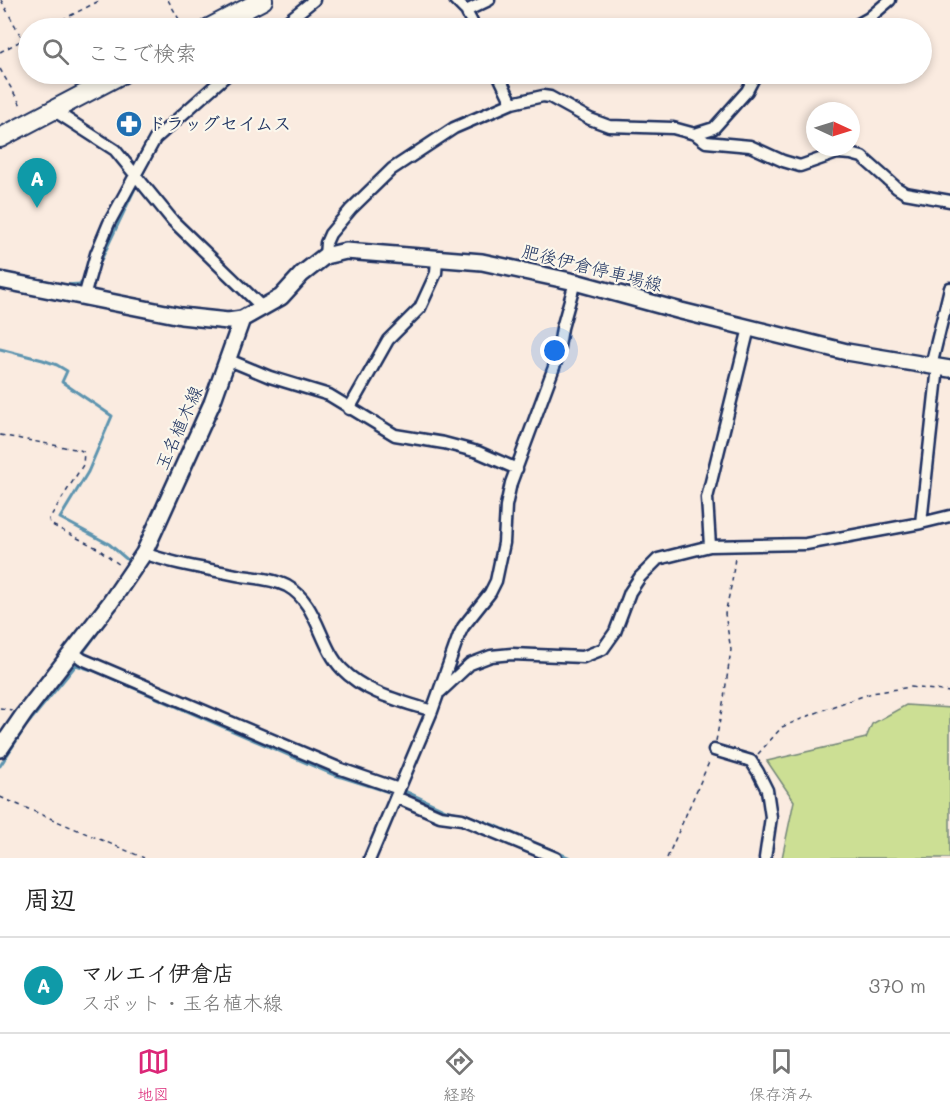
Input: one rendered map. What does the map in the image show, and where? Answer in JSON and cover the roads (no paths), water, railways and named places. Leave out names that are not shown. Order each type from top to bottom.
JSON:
[{"type":"main road","points":[[228,18],[263,0]]},
{"type":"main road","points":[[0,138],[103,84]]},
{"type":"main road","name":"肥後伊倉停車場線","points":[[242,320],[281,297],[302,274],[325,256],[346,251],[359,251],[437,260],[482,262],[575,282],[847,352],[940,368]]},
{"type":"main road","points":[[0,280],[204,320],[242,320]]},
{"type":"main road","name":"玉名植木線","points":[[0,749],[24,714],[78,655],[144,553],[194,446],[229,360],[242,320]]},
{"type":"street","points":[[292,18],[314,0]]},
{"type":"street","points":[[455,0],[470,18]]},
{"type":"street","points":[[466,11],[489,0]]},
{"type":"street","points":[[869,18],[890,0]]},
{"type":"street","points":[[84,297],[101,244],[155,139],[217,84]]},
{"type":"street","points":[[503,84],[512,103]]},
{"type":"street","points":[[695,134],[714,128],[747,92],[751,84]]},
{"type":"street","points":[[325,256],[326,243],[330,234],[351,209],[392,169],[454,128],[512,103],[543,96],[550,97],[590,119],[609,126],[673,128],[695,134],[706,142],[750,146],[800,166],[837,153],[862,157],[897,189],[905,193],[950,201]]},
{"type":"street","points":[[53,110],[115,150],[173,221],[263,308]]},
{"type":"street","points":[[349,409],[388,340],[420,308],[436,273],[437,260]]},
{"type":"street","points":[[370,858],[440,692],[463,627],[490,593],[496,581],[504,543],[511,483],[557,359],[562,328],[575,282]]},
{"type":"street","points":[[921,523],[950,288]]},
{"type":"street","points":[[710,546],[707,498],[749,328]]},
{"type":"street","points":[[229,360],[270,377],[329,395],[395,435],[444,443],[478,452],[518,469]]},
{"type":"street","points":[[440,692],[470,664],[491,656],[512,654],[583,657],[603,649],[615,632],[630,592],[640,577],[658,559],[710,546],[736,547],[806,543],[950,516]]},
{"type":"street","points":[[144,553],[168,562],[267,579],[287,586],[302,598],[337,663],[348,674],[374,691],[432,711]]},
{"type":"street","points":[[78,655],[397,793],[440,816],[462,819],[556,858]]},
{"type":"street","points":[[714,750],[751,761],[767,790],[771,818],[765,858]]},
{"type":"waterway","points":[[141,177],[147,165]]},
{"type":"waterway","points":[[101,260],[137,184]]},
{"type":"waterway","points":[[36,279],[64,285],[81,284]]},
{"type":"waterway","points":[[0,349],[57,365],[67,371],[62,382],[112,416],[88,472],[60,518],[109,544],[130,562]]},
{"type":"waterway","points":[[82,654],[129,589]]},
{"type":"waterway","points":[[76,665],[95,671],[332,774],[389,792]]},
{"type":"waterway","points":[[0,766],[26,726],[76,665]]},
{"type":"waterway","points":[[405,791],[448,811],[464,814],[496,826],[570,858]]},
{"type":"place","name":"ドラッグセイムス","points":[[129,124]]},
{"type":"place","name":"マルエイ伊倉店","points":[[37,208]]}]
